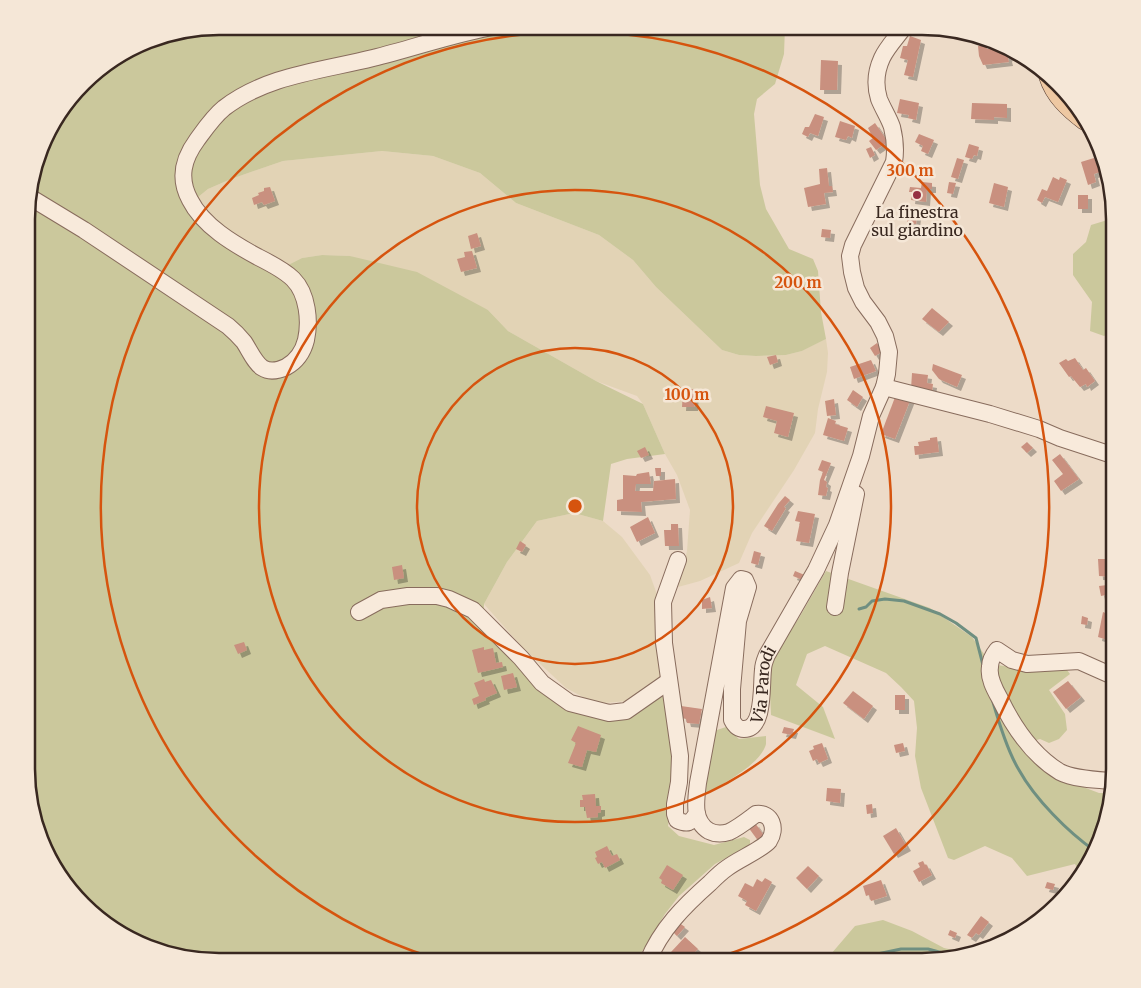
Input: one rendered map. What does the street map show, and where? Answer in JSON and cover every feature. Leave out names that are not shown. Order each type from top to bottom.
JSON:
[{"type":"street","points":[[36,201],[84,230],[228,326],[243,341],[256,363],[264,369],[282,369],[297,359],[306,338],[306,309],[300,289],[292,278],[270,263],[234,244],[216,230],[196,209],[187,192],[183,172],[184,161],[190,149],[223,109],[248,93],[276,80],[309,71],[371,59],[454,35]]},
{"type":"street","name":"Via Parodi","points":[[697,814],[698,783],[734,588],[741,579],[747,582],[748,587],[738,620],[732,696],[734,724],[738,728],[744,729],[751,727],[756,722],[764,662],[816,570],[837,525],[861,456],[871,416],[884,387],[889,358],[885,336],[856,288],[850,256],[857,236],[894,162],[894,137],[886,112],[877,93],[876,78],[882,57],[898,35]]},
{"type":"street","points":[[884,387],[1039,428],[1060,438],[1106,453]]},
{"type":"street","points":[[836,607],[840,573],[855,504],[861,456]]},
{"type":"street","points":[[678,560],[663,602],[664,643],[680,756],[675,814],[677,820],[683,823],[690,822],[697,814]]},
{"type":"street","points":[[359,612],[381,600],[408,596],[437,596],[449,599],[473,610],[521,658],[542,683],[570,704],[610,713],[626,711],[669,681]]},
{"type":"street","points":[[1106,673],[1079,661],[1027,664],[1012,660],[997,650],[992,656],[989,668],[992,684],[1008,715],[1021,737],[1042,759],[1062,773],[1085,779],[1106,781]]},
{"type":"street","points":[[652,953],[663,932],[694,897],[727,867],[768,842],[772,834],[772,822],[770,818],[763,814],[756,814],[730,832],[719,834],[705,827],[697,814]]},
{"type":"shaded area","points":[[207,35],[440,35],[227,99],[179,187],[292,289],[296,297],[301,319],[299,341],[288,359],[272,363],[263,361],[37,193],[41,171],[54,137],[66,117],[89,89],[107,73],[148,49],[171,41]]},
{"type":"shaded area","points":[[484,35],[785,35],[784,54],[775,84],[757,99],[754,114],[760,185],[766,209],[789,249],[813,259],[818,271],[821,312],[826,339],[802,351],[786,355],[739,355],[722,350],[656,287],[633,260],[599,235],[516,203],[480,173],[433,156],[382,151],[283,161],[231,179],[208,189],[197,198],[190,178],[193,155],[224,117],[262,94],[298,81]]},
{"type":"shaded area","points":[[382,151],[433,156],[480,173],[516,203],[599,235],[633,260],[656,287],[722,350],[739,355],[786,355],[802,351],[826,339],[828,353],[827,372],[818,409],[815,433],[794,470],[752,533],[739,563],[700,581],[678,587],[687,551],[690,510],[677,475],[665,454],[643,404],[637,396],[596,381],[508,331],[488,310],[350,256],[322,255],[302,258],[288,265],[238,239],[211,216],[197,198],[208,189],[231,179],[283,161]]},
{"type":"shaded area","points":[[35,208],[90,242],[224,331],[259,374],[309,349],[288,265],[302,258],[322,255],[350,256],[417,272],[488,310],[508,331],[596,381],[643,404],[665,454],[627,459],[611,464],[603,521],[574,513],[537,521],[507,562],[484,604],[483,628],[600,718],[663,694],[674,769],[673,796],[668,826],[679,836],[714,845],[744,837],[750,840],[748,846],[715,864],[679,896],[665,914],[641,953],[207,953],[171,947],[137,934],[107,915],[89,899],[73,881],[54,851],[41,817],[35,781]]},
{"type":"shaded area","points":[[1106,220],[1106,335],[1104,336],[1090,331],[1092,302],[1073,275],[1073,254],[1086,242],[1091,225]]},
{"type":"shaded area","points":[[574,513],[603,521],[622,537],[650,575],[659,600],[661,677],[628,701],[604,703],[585,698],[566,688],[523,648],[484,604],[507,562],[537,521]]},
{"type":"shaded area","points":[[826,571],[930,608],[972,637],[991,664],[1022,669],[1067,670],[1070,674],[1049,690],[1065,714],[1067,730],[1059,739],[1049,743],[1040,739],[1033,741],[1062,779],[1099,793],[1104,793],[1100,817],[1092,840],[1077,868],[1075,864],[1027,876],[1012,858],[985,846],[954,860],[948,858],[921,788],[915,756],[917,728],[914,701],[886,673],[825,646],[807,654],[796,685],[823,707],[835,739],[771,715],[769,671],[778,648],[799,618]]},
{"type":"shaded area","points":[[726,727],[739,739],[766,736],[766,744],[757,759],[749,766],[706,794],[707,764],[714,731]]},
{"type":"shaded area","points":[[883,920],[912,931],[944,948],[953,950],[934,953],[832,953],[855,926]]},
{"type":"building","points":[[910,36],[921,40],[913,77],[904,75],[908,60],[900,58],[903,46],[907,46]]},
{"type":"building","points":[[978,46],[1009,57],[1009,62],[983,65],[979,56]]},
{"type":"building","points":[[821,60],[838,61],[837,90],[820,90]]},
{"type":"building","points":[[900,99],[919,103],[916,120],[908,118],[909,115],[897,113]]},
{"type":"building","points":[[972,103],[1007,104],[1007,118],[994,117],[994,120],[971,119]]},
{"type":"building","points":[[815,114],[824,117],[818,136],[810,133],[808,137],[802,134],[805,127],[809,127]]},
{"type":"building","points":[[840,121],[855,126],[852,138],[848,136],[846,140],[835,137]]},
{"type":"building","points":[[875,123],[888,142],[876,150],[869,141],[873,138],[868,128]]},
{"type":"building","points":[[919,134],[934,140],[928,154],[921,151],[923,146],[915,142]]},
{"type":"building","points":[[969,144],[979,147],[977,156],[974,155],[972,159],[965,157]]},
{"type":"building","points":[[871,147],[875,155],[870,158],[866,149]]},
{"type":"building","points":[[957,158],[964,160],[958,179],[951,177]]},
{"type":"building","points":[[1094,158],[1100,172],[1094,174],[1096,182],[1088,185],[1081,162]]},
{"type":"building","points":[[827,168],[829,186],[832,186],[833,192],[824,193],[826,204],[808,207],[804,188],[820,184],[819,169]]},
{"type":"building","points":[[1053,177],[1059,180],[1060,177],[1067,180],[1058,202],[1045,197],[1042,203],[1037,200],[1042,189],[1047,191]]},
{"type":"building","points":[[922,182],[932,183],[932,189],[927,189],[926,202],[911,200],[912,192],[909,192],[910,187],[921,188]]},
{"type":"building","points":[[949,182],[956,183],[953,194],[947,193]]},
{"type":"building","points":[[994,183],[1008,187],[1004,207],[989,203]]},
{"type":"building","points":[[270,187],[275,201],[264,205],[262,202],[254,205],[252,198],[264,191],[264,188]]},
{"type":"building","points":[[1078,195],[1088,195],[1088,209],[1078,209]]},
{"type":"building","points":[[908,214],[917,215],[916,224],[907,223]]},
{"type":"building","points":[[822,229],[831,230],[830,238],[821,237]]},
{"type":"building","points":[[477,233],[481,246],[471,249],[468,236]]},
{"type":"building","points":[[472,251],[477,268],[461,272],[457,259],[465,257],[464,252]]},
{"type":"building","points":[[932,308],[949,322],[939,332],[922,319]]},
{"type":"building","points":[[877,343],[882,352],[875,356],[870,348]]},
{"type":"building","points":[[776,355],[778,362],[770,365],[767,357]]},
{"type":"building","points":[[1075,358],[1083,370],[1086,368],[1095,381],[1087,387],[1086,384],[1080,387],[1071,376],[1069,377],[1059,363],[1066,359],[1068,361]]},
{"type":"building","points":[[871,360],[876,371],[854,379],[850,367]]},
{"type":"building","points":[[933,364],[962,375],[957,387],[939,379],[932,370]]},
{"type":"building","points":[[912,373],[928,375],[927,383],[933,384],[932,392],[911,389]]},
{"type":"building","points":[[683,389],[695,389],[694,407],[682,407]]},
{"type":"building","points":[[853,390],[863,397],[857,407],[847,400]]},
{"type":"building","points":[[897,392],[911,398],[895,439],[881,434]]},
{"type":"building","points":[[834,399],[836,415],[827,416],[825,401]]},
{"type":"building","points":[[766,406],[794,413],[788,437],[774,433],[777,421],[763,417]]},
{"type":"building","points":[[828,418],[836,421],[835,424],[848,428],[844,441],[823,435]]},
{"type":"building","points":[[937,437],[939,452],[915,455],[914,446],[919,446],[918,442]]},
{"type":"building","points":[[1027,442],[1033,448],[1027,453],[1021,447]]},
{"type":"building","points":[[645,447],[649,455],[641,458],[637,451]]},
{"type":"building","points":[[1060,454],[1079,479],[1061,491],[1054,481],[1063,474],[1052,460]]},
{"type":"building","points":[[822,460],[831,463],[824,480],[827,482],[826,487],[828,488],[826,496],[818,495],[823,472],[818,470]]},
{"type":"building","points":[[655,468],[661,468],[661,476],[656,476]]},
{"type":"building","points":[[649,472],[651,484],[636,484],[635,491],[653,491],[654,481],[675,479],[676,499],[641,502],[642,512],[617,511],[617,500],[623,499],[623,475],[636,476],[637,474]]},
{"type":"building","points":[[785,496],[790,500],[784,507],[786,508],[772,531],[764,526]]},
{"type":"building","points":[[798,511],[815,514],[809,543],[796,541],[800,522],[795,521]]},
{"type":"building","points":[[648,517],[655,533],[637,542],[630,527]]},
{"type":"building","points":[[671,524],[678,524],[679,546],[665,546],[664,530],[671,530]]},
{"type":"building","points":[[520,541],[526,545],[522,552],[516,549]]},
{"type":"building","points":[[754,551],[761,553],[758,565],[751,563]]},
{"type":"building","points":[[1098,559],[1106,559],[1106,576],[1099,576]]},
{"type":"building","points":[[402,565],[404,578],[394,580],[392,567]]},
{"type":"building","points":[[795,571],[807,576],[805,581],[793,576]]},
{"type":"building","points":[[1106,585],[1106,595],[1101,596],[1099,586]]},
{"type":"building","points":[[710,597],[712,608],[702,609],[702,600]]},
{"type":"building","points":[[1103,612],[1106,613],[1106,639],[1098,637]]},
{"type":"building","points":[[1082,616],[1088,618],[1087,625],[1081,624]]},
{"type":"building","points":[[244,642],[247,650],[238,654],[234,645]]},
{"type":"building","points":[[484,647],[484,650],[493,648],[496,663],[502,662],[503,667],[478,673],[472,650]]},
{"type":"building","points":[[513,673],[517,687],[504,690],[501,676]]},
{"type":"building","points":[[484,679],[485,682],[491,680],[497,693],[474,705],[472,699],[479,696],[474,683]]},
{"type":"building","points":[[1068,681],[1081,697],[1066,709],[1053,692]]},
{"type":"building","points":[[853,691],[873,706],[864,719],[843,703]]},
{"type":"building","points":[[895,695],[905,695],[905,710],[895,710]]},
{"type":"building","points":[[681,706],[702,709],[699,724],[687,723],[686,719],[682,718]]},
{"type":"building","points":[[578,726],[601,735],[596,752],[587,750],[582,767],[568,763],[576,743],[571,740]]},
{"type":"building","points":[[784,727],[794,729],[792,735],[782,733]]},
{"type":"building","points":[[822,743],[828,759],[819,763],[817,759],[813,761],[809,751],[814,749],[813,746]]},
{"type":"building","points":[[903,743],[905,751],[896,753],[894,745]]},
{"type":"building","points":[[827,788],[841,789],[840,803],[826,801]]},
{"type":"building","points":[[595,794],[596,806],[601,806],[601,812],[598,813],[598,817],[587,818],[585,807],[580,807],[580,800],[583,800],[582,795]]},
{"type":"building","points":[[872,804],[873,813],[867,814],[866,805]]},
{"type":"building","points":[[755,823],[765,837],[759,842],[748,827]]},
{"type":"building","points":[[896,828],[907,847],[894,854],[883,836]]},
{"type":"building","points":[[607,846],[612,856],[617,854],[620,860],[605,868],[602,862],[598,864],[595,852]]},
{"type":"building","points":[[923,861],[932,875],[919,882],[913,871],[920,867],[918,863]]},
{"type":"building","points":[[667,865],[683,875],[673,890],[661,883],[662,880],[659,878]]},
{"type":"building","points":[[808,866],[819,876],[807,889],[796,878]]},
{"type":"building","points":[[765,878],[772,882],[756,911],[745,905],[747,901],[738,896],[745,883],[753,887],[757,879],[762,882]]},
{"type":"building","points":[[881,880],[887,896],[871,901],[869,895],[866,896],[863,886]]},
{"type":"building","points":[[1047,882],[1055,884],[1053,890],[1045,888]]},
{"type":"building","points":[[981,916],[989,922],[979,935],[976,933],[972,938],[967,935]]},
{"type":"building","points":[[678,922],[685,927],[677,936],[671,930]]},
{"type":"building","points":[[950,930],[957,933],[955,938],[948,935]]},
{"type":"building","points":[[685,937],[698,949],[694,953],[671,952]]},
{"type":"waterway","points":[[859,609],[866,607],[872,601],[885,599],[904,601],[940,614],[976,638],[983,665]]},
{"type":"waterway","points":[[993,702],[1015,763],[1026,781],[1053,814],[1089,846]]},
{"type":"waterway","points":[[882,953],[901,949],[928,949],[939,952]]},
{"type":"place","name":"La finestra sul giardino","points":[[917,195]]}]
